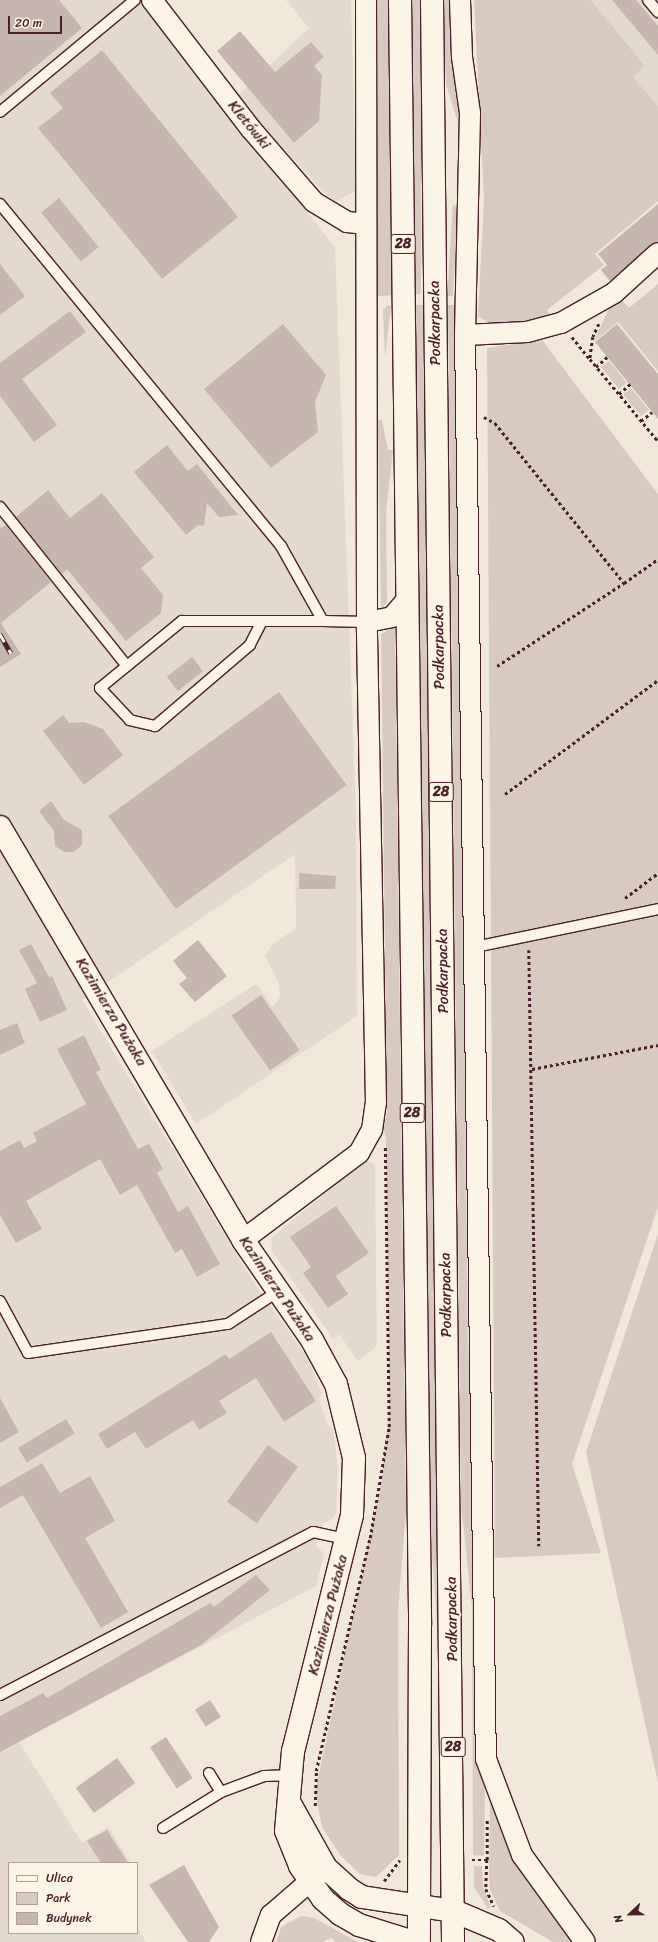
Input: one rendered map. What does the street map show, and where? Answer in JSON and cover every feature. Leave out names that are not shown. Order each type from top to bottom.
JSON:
[{"type":"main road","name":"Podkarpacka","points":[[400,0],[406,602],[420,1625],[419,1942]]},
{"type":"main road","name":"Podkarpacka","points":[[432,0],[454,1911],[453,1942]]},
{"type":"main road","name":"Kazimierza Pużaka","points":[[0,827],[243,1240],[323,1359],[344,1405],[354,1458],[354,1489],[347,1539],[288,1775],[289,1802],[286,1831],[292,1849],[310,1882],[340,1914],[359,1925],[414,1942]]},
{"type":"main road","name":"Kazimierza Pużaka","points":[[289,1802],[326,1868],[362,1897],[454,1911],[499,1930],[513,1942]]},
{"type":"street","name":"Kletówki","points":[[152,0],[251,130],[314,202],[347,222],[366,224]]},
{"type":"street","points":[[243,1240],[349,1162],[359,1153],[372,1130],[376,1072],[367,622],[366,0]]},
{"type":"street","points":[[460,0],[462,57],[470,113],[465,335],[486,1759],[522,1856],[585,1942]]},
{"type":"street","name":"Podkarpacka","points":[[465,335],[527,332],[561,323],[611,294],[658,253]]},
{"type":"street","points":[[367,622],[392,617],[406,602]]},
{"type":"street","points":[[261,1942],[271,1915],[326,1868]]},
{"type":"lane","points":[[0,112],[135,0]]},
{"type":"lane","points":[[648,0],[658,12]]},
{"type":"lane","points":[[0,204],[281,546],[323,622]]},
{"type":"lane","points":[[0,507],[127,666]]},
{"type":"lane","points":[[261,623],[250,645],[155,726],[130,720],[100,688],[182,621],[212,619],[261,623],[367,622]]},
{"type":"lane","points":[[475,947],[658,909]]},
{"type":"lane","points":[[0,1302],[28,1353],[228,1324],[277,1292]]},
{"type":"lane","points":[[0,1696],[313,1532],[347,1539]]},
{"type":"lane","points":[[209,1773],[220,1792]]},
{"type":"lane","points":[[163,1828],[220,1792],[264,1776],[288,1775]]},
{"type":"path","points":[[590,358],[592,337],[611,294]]},
{"type":"path","points":[[561,323],[658,441]]},
{"type":"path","points":[[596,367],[607,357]]},
{"type":"path","points":[[619,394],[630,384]]},
{"type":"path","points":[[642,421],[652,412]]},
{"type":"path","points":[[477,413],[495,423],[624,583]]},
{"type":"path","points":[[497,666],[658,559]]},
{"type":"path","points":[[505,794],[658,680]]},
{"type":"path","points":[[625,898],[658,873]]},
{"type":"path","points":[[529,936],[539,1546]]},
{"type":"path","points":[[532,1069],[658,1045]]},
{"type":"path","points":[[316,1812],[316,1771],[370,1538],[376,1486],[389,1427],[383,1140]]},
{"type":"path","points":[[381,1887],[400,1860]]},
{"type":"path","points":[[472,1860],[487,1860],[486,1889],[494,1914]]},
{"type":"path","points":[[377,1879],[386,1879]]},
{"type":"shaded area","points":[[0,0],[140,0],[335,247],[356,812],[357,1016],[196,1124],[152,1051],[256,984],[273,1007],[280,996],[278,981],[265,956],[271,946],[296,928],[295,854],[82,1000],[254,1283],[307,1357],[322,1393],[319,1399],[327,1425],[333,1428],[338,1468],[336,1513],[330,1521],[322,1523],[316,1546],[324,1553],[316,1586],[19,1742],[82,1843],[108,1827],[130,1862],[8,1862],[8,1934],[138,1934],[138,1929],[146,1942],[0,1942]]},
{"type":"shaded area","points":[[286,0],[351,0],[356,191],[336,201],[323,192],[237,96],[309,28]]},
{"type":"shaded area","points":[[591,0],[658,0],[658,106],[633,77],[645,66]]},
{"type":"shaded area","points":[[366,1160],[375,1165],[377,1346],[358,1361],[339,1334],[333,1339],[272,1251],[271,1238]]},
{"type":"green space","points":[[374,0],[388,0],[392,295],[384,296],[376,296]]},
{"type":"green space","points":[[411,0],[421,0],[421,294],[411,294]]},
{"type":"green space","points":[[443,0],[453,0],[460,129],[446,84]]},
{"type":"green space","points":[[474,0],[591,0],[645,66],[633,77],[658,106],[658,201],[595,254],[604,265],[547,310],[552,319],[542,322],[490,324],[478,316],[484,199]]},
{"type":"green space","points":[[453,204],[458,208],[453,296],[447,296]]},
{"type":"green space","points":[[658,284],[658,371],[618,322],[594,341],[611,304],[619,297],[629,308]]},
{"type":"green space","points":[[388,305],[391,306],[385,357],[383,310]]},
{"type":"green space","points":[[415,305],[424,305],[441,1620],[437,1620],[427,1492]]},
{"type":"green space","points":[[448,305],[456,305],[468,1341],[485,1780],[484,1856],[473,1855],[472,1608],[461,1503]]},
{"type":"green space","points":[[542,340],[658,494],[658,1207],[572,1464],[601,1553],[495,1558],[487,348]]},
{"type":"green space","points":[[609,361],[627,383],[619,389],[601,367]]},
{"type":"green space","points":[[631,388],[649,410],[641,416],[623,394]]},
{"type":"green space","points":[[378,420],[382,420],[388,450],[393,450],[386,513],[387,602],[381,610]]},
{"type":"green space","points":[[395,626],[406,1511],[398,1611],[399,1855],[376,1877],[360,1874],[340,1855],[322,1827],[315,1792],[381,1484],[389,1413],[386,1137],[383,1128],[387,1114],[381,634]]},
{"type":"green space","points":[[658,1234],[658,1783],[586,1452]]},
{"type":"green space","points":[[490,1794],[525,1876],[577,1942],[553,1942],[500,1911],[490,1890]]},
{"type":"green space","points":[[474,1866],[482,1866],[483,1888],[491,1907],[488,1909],[474,1887]]},
{"type":"green space","points":[[301,1916],[314,1918],[358,1942],[336,1942],[331,1938],[322,1942],[276,1942],[281,1927]]},
{"type":"building","points":[[0,0],[59,0],[82,28],[0,96]]},
{"type":"building","points":[[612,0],[636,0],[658,26],[658,55]]},
{"type":"building","points":[[240,31],[275,72],[311,42],[324,57],[314,66],[322,75],[319,121],[294,143],[217,51]]},
{"type":"building","points":[[102,50],[238,217],[162,279],[38,128],[63,108],[50,93]]},
{"type":"building","points":[[59,198],[99,247],[81,261],[41,212]]},
{"type":"building","points":[[658,204],[658,242],[610,281],[601,270],[607,265],[598,254]]},
{"type":"building","points":[[0,264],[25,296],[0,315]]},
{"type":"building","points":[[70,311],[86,332],[22,379],[57,425],[34,442],[0,396],[0,363]]},
{"type":"building","points":[[283,324],[326,375],[315,402],[318,432],[271,468],[204,389]]},
{"type":"building","points":[[617,324],[658,374],[658,419],[595,342]]},
{"type":"building","points":[[167,445],[188,471],[197,464],[238,515],[219,517],[207,503],[204,526],[198,525],[186,535],[134,472]]},
{"type":"building","points":[[48,490],[70,518],[102,493],[154,557],[141,568],[163,595],[161,613],[126,641],[67,569],[62,574],[16,517]]},
{"type":"building","points":[[6,525],[51,582],[1,623],[21,654],[0,667],[0,529]]},
{"type":"building","points":[[192,657],[203,671],[178,691],[167,677]]},
{"type":"building","points":[[279,692],[347,785],[176,909],[108,816]]},
{"type":"building","points":[[63,715],[69,723],[84,722],[103,729],[123,755],[84,785],[43,731]]},
{"type":"building","points":[[51,801],[64,820],[82,830],[82,845],[74,852],[64,852],[55,846],[54,831],[39,811]]},
{"type":"building","points":[[299,873],[336,876],[335,889],[299,889]]},
{"type":"building","points":[[198,940],[227,976],[195,1002],[179,984],[187,978],[173,961]]},
{"type":"building","points":[[31,944],[49,977],[52,976],[67,1010],[40,1022],[25,989],[37,983],[19,950]]},
{"type":"building","points":[[261,995],[299,1050],[270,1071],[232,1016]]},
{"type":"building","points":[[17,1023],[25,1043],[0,1055],[0,1030]]},
{"type":"building","points":[[84,1035],[101,1070],[96,1072],[138,1149],[149,1144],[163,1169],[157,1173],[178,1212],[188,1206],[220,1264],[197,1277],[182,1249],[175,1253],[137,1185],[120,1195],[100,1159],[26,1201],[42,1229],[16,1243],[0,1215],[0,1151],[20,1140],[24,1148],[37,1141],[33,1133],[86,1104],[57,1049]]},
{"type":"building","points":[[336,1206],[369,1253],[336,1276],[348,1294],[328,1308],[303,1273],[311,1267],[290,1237]]},
{"type":"building","points":[[271,1332],[316,1401],[284,1422],[256,1378],[219,1401],[227,1413],[199,1430],[193,1420],[146,1449],[135,1432],[107,1449],[98,1434],[226,1354],[229,1359]]},
{"type":"building","points":[[0,1398],[19,1432],[0,1443]]},
{"type":"building","points":[[66,1419],[75,1434],[27,1462],[18,1448]]},
{"type":"building","points":[[268,1445],[298,1467],[257,1523],[227,1502]]},
{"type":"building","points":[[42,1463],[60,1493],[90,1476],[115,1521],[85,1538],[128,1612],[101,1628],[23,1495],[0,1508],[0,1487]]},
{"type":"building","points":[[256,1575],[270,1590],[201,1645],[0,1752],[0,1716],[43,1693],[47,1698],[210,1603],[214,1607]]},
{"type":"building","points":[[210,1700],[221,1717],[206,1727],[195,1710]]},
{"type":"building","points":[[166,1737],[193,1778],[177,1788],[150,1747]]},
{"type":"building","points":[[117,1758],[135,1783],[94,1813],[76,1788]]},
{"type":"building","points":[[107,1830],[127,1862],[100,1862],[87,1841]]},
{"type":"building","points":[[184,1865],[219,1927],[209,1942],[188,1942],[149,1885]]},
{"type":"railway","points":[[0,634],[11,653]]}]
